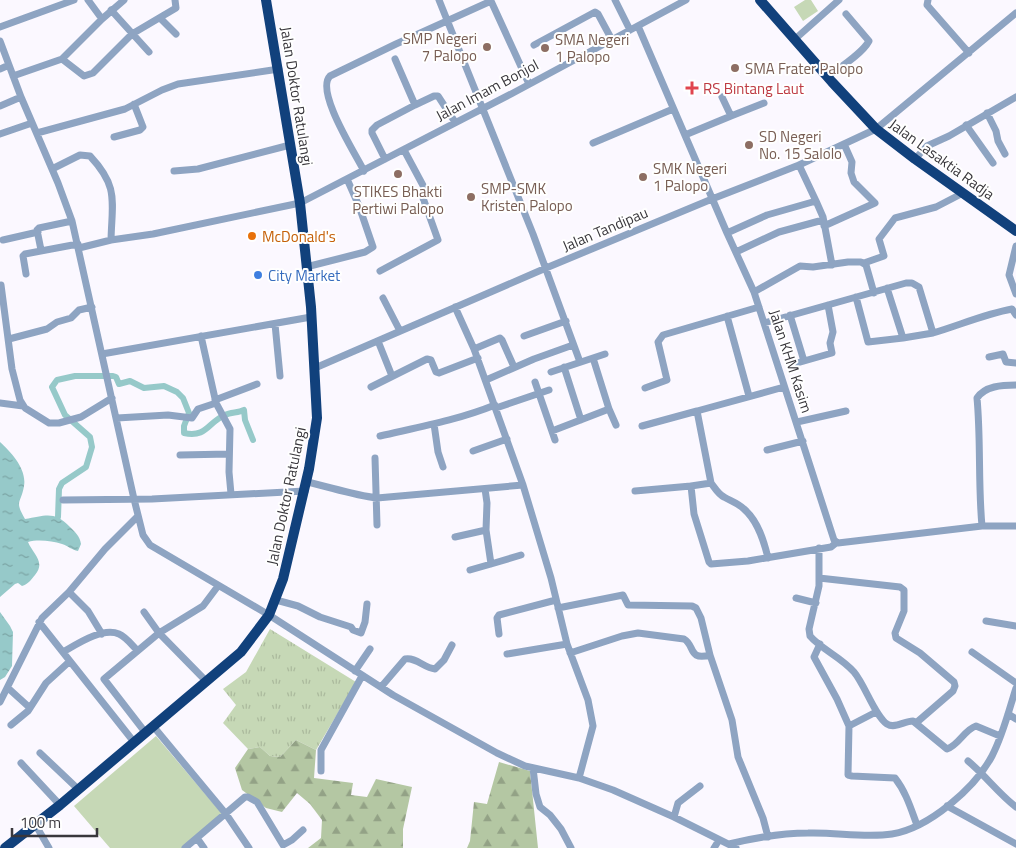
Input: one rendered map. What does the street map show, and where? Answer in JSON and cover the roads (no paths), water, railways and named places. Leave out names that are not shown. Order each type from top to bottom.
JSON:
[{"type":"highway","name":"Jalan Doktor Ratulangi","points":[[5,848],[60,806],[250,644],[269,616],[283,579],[306,486],[317,424],[315,368],[300,203],[266,0]]},
{"type":"highway","name":"Jalan Lasaktia Radja","points":[[764,2],[794,40],[876,129],[1016,231]]},
{"type":"street","points":[[0,27],[74,0]]},
{"type":"street","points":[[88,0],[102,19]]},
{"type":"street","points":[[13,76],[62,59],[111,10],[124,0]]},
{"type":"street","points":[[62,59],[84,76],[91,75],[132,34],[176,8],[175,0]]},
{"type":"street","points":[[439,0],[546,268],[580,362]]},
{"type":"street","points":[[615,0],[630,30]]},
{"type":"street","name":"Jalan Imam Bonjol","points":[[41,250],[153,234],[300,203],[530,84],[686,0]]},
{"type":"street","points":[[794,40],[839,0]]},
{"type":"street","points":[[928,0],[927,4],[969,53]]},
{"type":"street","points":[[364,171],[328,100],[326,89],[328,78],[396,44],[492,1],[530,84]]},
{"type":"street","points":[[111,10],[149,52]]},
{"type":"street","points":[[534,45],[594,12],[598,14],[612,40]]},
{"type":"street","name":"Jalan Tandipau","points":[[315,368],[546,268],[799,165],[876,129],[1016,12]]},
{"type":"street","points":[[827,77],[852,58],[869,41],[846,14]]},
{"type":"street","points":[[160,18],[176,34]]},
{"type":"street","name":"Jalan KHM Kasim","points":[[638,26],[726,233],[754,292],[834,540]]},
{"type":"street","points":[[0,41],[72,221],[138,516],[143,535],[150,544],[269,616],[362,676],[496,753],[533,768],[579,778],[633,798],[736,848]]},
{"type":"street","points":[[395,59],[415,105]]},
{"type":"street","points":[[0,69],[9,65]]},
{"type":"street","points":[[37,133],[114,112],[178,84],[279,69]]},
{"type":"street","points":[[385,159],[372,134],[372,130],[377,125],[434,96],[438,96],[455,122]]},
{"type":"street","points":[[0,106],[21,97]]},
{"type":"street","points":[[722,97],[731,116]]},
{"type":"street","points":[[915,159],[925,147],[949,136],[1016,97]]},
{"type":"street","points":[[685,135],[764,103]]},
{"type":"street","points":[[114,137],[140,130],[143,127],[134,104]]},
{"type":"street","points":[[594,143],[674,109]]},
{"type":"street","points":[[988,113],[1005,154]]},
{"type":"street","points":[[0,134],[32,123]]},
{"type":"street","points":[[966,125],[993,163]]},
{"type":"street","points":[[174,171],[198,169],[290,144]]},
{"type":"street","points":[[736,252],[779,232],[824,223],[876,204],[854,182],[851,172],[852,162],[844,144]]},
{"type":"street","points":[[380,271],[438,240],[423,198],[427,192],[404,150]]},
{"type":"street","points":[[52,169],[80,155],[90,156],[95,162],[107,181],[114,201],[111,240]]},
{"type":"street","points":[[799,165],[824,223],[832,265]]},
{"type":"street","points":[[306,267],[365,252],[373,247],[359,206],[346,180]]},
{"type":"street","points":[[754,292],[800,266],[813,267],[848,262],[864,263],[884,256],[879,239],[895,218],[936,207],[963,193]]},
{"type":"street","points":[[726,233],[756,219],[816,201]]},
{"type":"street","points":[[26,274],[23,256],[41,250],[39,228],[72,221]]},
{"type":"street","points":[[3,240],[38,232]]},
{"type":"street","points":[[1016,246],[1009,275],[1016,294]]},
{"type":"street","points":[[864,263],[868,267],[874,292]]},
{"type":"street","points":[[764,323],[912,282],[918,285],[933,333]]},
{"type":"street","points":[[1,285],[12,369],[23,406]]},
{"type":"street","points":[[887,288],[902,338]]},
{"type":"street","points":[[856,297],[868,342],[933,333],[989,314],[1015,309]]},
{"type":"street","points":[[383,298],[400,332]]},
{"type":"street","points":[[790,315],[800,362],[832,353],[830,343],[833,332],[828,305]]},
{"type":"street","points":[[9,339],[46,329],[57,322],[71,318],[79,310],[92,307]]},
{"type":"street","points":[[455,307],[478,358],[523,486],[549,570],[567,644],[588,700],[592,719],[592,735],[579,778]]},
{"type":"street","points":[[645,388],[667,380],[658,342],[660,336],[759,307]]},
{"type":"street","points":[[727,316],[749,396]]},
{"type":"street","points":[[102,354],[311,318]]},
{"type":"street","points":[[524,336],[566,321]]},
{"type":"street","points":[[274,324],[280,376]]},
{"type":"street","points":[[201,336],[216,401],[230,429],[231,494]]},
{"type":"street","points":[[474,349],[500,338],[514,368]]},
{"type":"street","points":[[378,341],[392,376]]},
{"type":"street","points":[[486,380],[534,358],[573,345]]},
{"type":"street","points":[[551,372],[605,354]]},
{"type":"street","points":[[989,357],[1003,354],[1006,362],[1016,363]]},
{"type":"street","points":[[372,387],[427,359],[431,360],[436,372],[439,373],[478,358]]},
{"type":"street","points":[[593,358],[616,425]]},
{"type":"street","points":[[564,367],[581,420]]},
{"type":"street","points":[[535,382],[555,440]]},
{"type":"street","points":[[117,418],[158,416],[192,418],[198,409],[257,384]]},
{"type":"street","points":[[982,526],[977,398],[978,395],[993,387],[1016,385]]},
{"type":"street","points":[[642,426],[784,387]]},
{"type":"street","points":[[380,436],[434,424],[549,390]]},
{"type":"street","points":[[0,403],[23,406],[49,423],[67,422],[78,418],[112,398]]},
{"type":"street","points":[[552,431],[609,409]]},
{"type":"street","points":[[697,411],[711,483],[725,498],[732,500],[745,510],[761,534],[768,558]]},
{"type":"street","points":[[797,422],[846,411]]},
{"type":"street","points":[[434,424],[438,452],[443,466]]},
{"type":"street","points":[[473,452],[506,439]]},
{"type":"street","points":[[766,450],[802,441]]},
{"type":"street","points":[[180,455],[229,454]]},
{"type":"street","points":[[375,458],[377,524]]},
{"type":"street","points":[[635,491],[711,483]]},
{"type":"street","points":[[63,500],[134,499],[231,494],[306,486],[332,487],[356,496],[377,498],[523,486]]},
{"type":"street","points":[[691,486],[694,514],[710,564],[768,558],[831,547],[834,540],[982,526],[1016,526]]},
{"type":"street","points":[[485,489],[486,530],[491,564]]},
{"type":"street","points":[[0,702],[44,615],[69,592],[98,556],[138,516]]},
{"type":"street","points":[[455,537],[486,530]]},
{"type":"street","points":[[819,548],[819,578],[816,603],[809,632],[811,638],[839,658],[855,673],[876,712],[889,725],[895,726],[910,721],[916,723],[947,749],[952,747],[968,729],[976,726],[1000,736]]},
{"type":"street","points":[[470,570],[521,555]]},
{"type":"street","points":[[819,578],[900,587],[904,590],[905,607],[895,633],[896,638],[920,653],[954,682],[955,686],[953,691],[916,723]]},
{"type":"street","points":[[218,586],[202,606],[159,633],[104,679],[226,814],[249,848]]},
{"type":"street","points":[[69,592],[88,611],[102,634]]},
{"type":"street","points":[[558,608],[623,595],[628,605],[695,607],[699,614],[710,655],[732,720],[740,762],[763,818],[768,836]]},
{"type":"street","points":[[796,598],[816,603]]},
{"type":"street","points":[[276,600],[298,606],[320,617],[351,626],[353,630],[361,633],[365,622],[367,604]]},
{"type":"street","points":[[499,634],[498,616],[556,600]]},
{"type":"street","points":[[144,612],[159,633],[207,682]]},
{"type":"street","points":[[986,621],[1016,626]]},
{"type":"street","points":[[39,622],[134,742]]},
{"type":"street","points":[[570,653],[622,636],[638,633],[684,639],[689,642],[694,654],[710,655]]},
{"type":"street","points":[[63,652],[85,639],[102,634],[119,634],[138,650]]},
{"type":"street","points":[[507,654],[567,644]]},
{"type":"street","points":[[820,644],[814,657],[850,726],[848,774],[852,776],[895,778],[909,802],[916,825]]},
{"type":"street","points":[[381,687],[405,659],[410,658],[431,669],[435,669],[444,660],[452,645]]},
{"type":"street","points":[[355,671],[370,649]]},
{"type":"street","points":[[972,652],[1016,683]]},
{"type":"street","points":[[11,725],[30,708],[46,683],[70,661]]},
{"type":"street","points":[[321,772],[321,750],[362,676]]},
{"type":"street","points":[[8,688],[30,708]]},
{"type":"street","points":[[728,844],[768,836],[808,833],[892,834],[935,815],[982,772],[992,756],[1016,688]]},
{"type":"street","points":[[850,726],[876,712]]},
{"type":"street","points":[[1008,714],[1016,718]]},
{"type":"street","points":[[40,753],[78,789]]},
{"type":"street","points":[[968,761],[982,772],[994,788],[1016,807]]},
{"type":"street","points":[[21,764],[60,806]]},
{"type":"street","points":[[533,768],[536,794],[540,807],[550,815],[561,829],[571,848]]},
{"type":"street","points":[[674,817],[678,803],[700,786]]},
{"type":"street","points":[[185,848],[245,797],[257,802],[283,845],[303,830]]},
{"type":"street","points":[[947,806],[1016,844]]},
{"type":"street","points":[[35,824],[49,848]]},
{"type":"street","points":[[197,838],[204,848]]},
{"type":"street","points":[[714,848],[719,840]]},
{"type":"water","points":[[0,442],[13,456],[23,473],[24,486],[19,505],[25,519],[44,516],[59,518],[75,532],[81,544],[78,551],[54,542],[28,542],[38,558],[38,570],[28,583],[22,586],[18,583],[15,584],[0,597]]},
{"type":"water","points":[[0,612],[13,632],[12,666],[5,677],[0,680]]},
{"type":"waterway","points":[[58,517],[59,489],[62,483],[86,467],[92,447],[90,437],[65,415],[52,387],[57,380],[75,376],[113,376],[116,377],[119,384],[130,381],[144,388],[164,386],[177,392],[183,398],[189,413],[184,426],[184,433],[198,433],[219,418],[244,410],[245,420],[253,440]]},
{"type":"place","name":"SMP Negeri 7 Palopo","points":[[487,47]]},
{"type":"place","name":"SMA Negeri 1 Palopo","points":[[545,48]]},
{"type":"place","name":"SMA Frater Palopo","points":[[735,68]]},
{"type":"place","name":"RS Bintang Laut","points":[[692,88]]},
{"type":"place","name":"SD Negeri No. 15 Salolo","points":[[749,145]]},
{"type":"place","name":"STIKES Bhakti Pertiwi Palopo","points":[[398,174]]},
{"type":"place","name":"SMK Negeri 1 Palopo","points":[[643,177]]},
{"type":"place","name":"SMP-SMK Kristen Palopo","points":[[471,197]]},
{"type":"place","name":"McDonald's","points":[[252,236]]},
{"type":"place","name":"City Market","points":[[258,275]]}]
